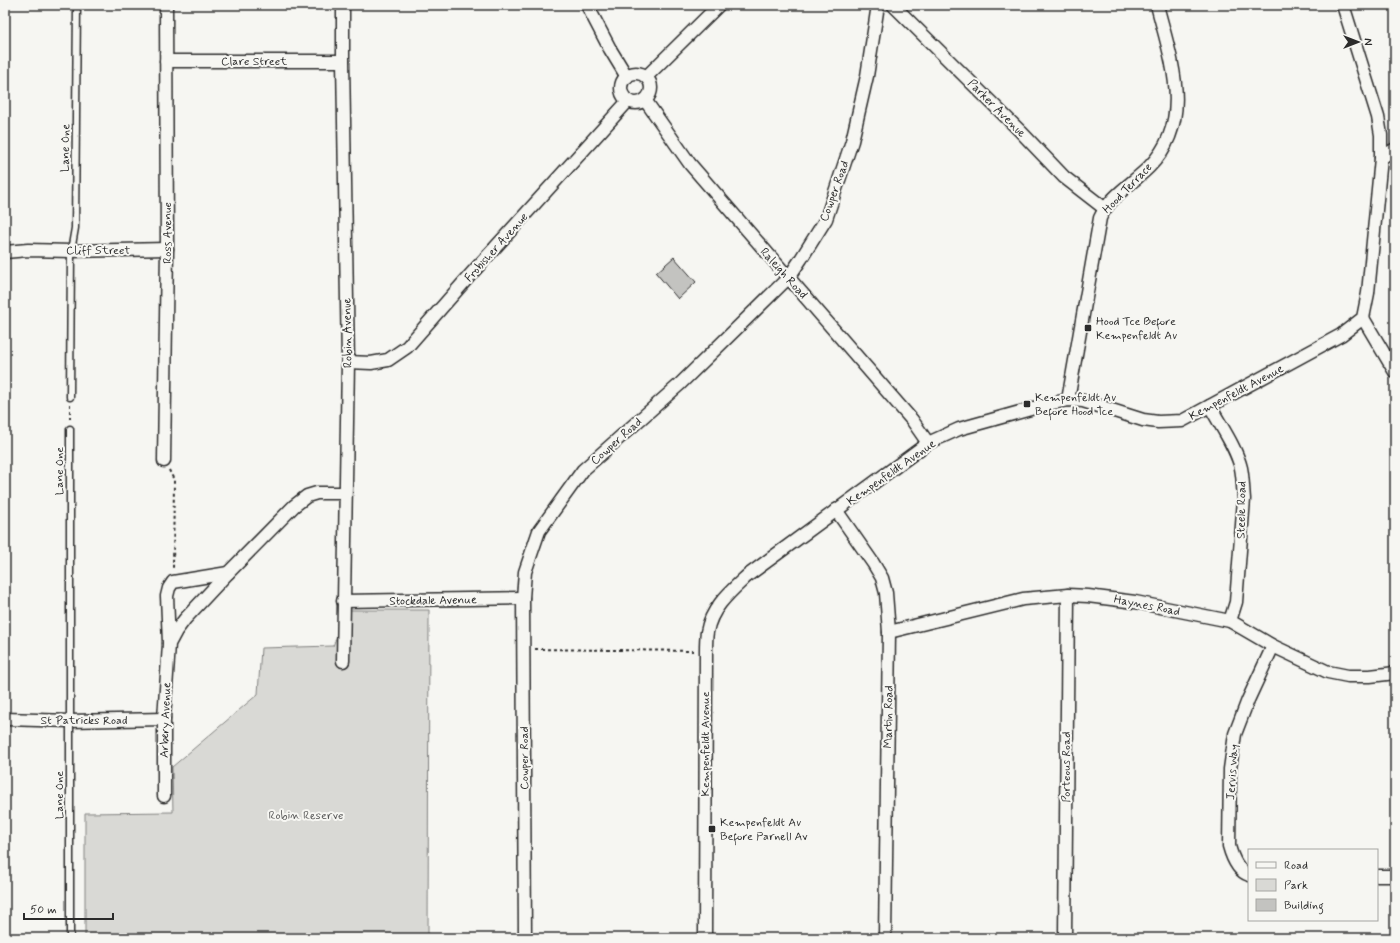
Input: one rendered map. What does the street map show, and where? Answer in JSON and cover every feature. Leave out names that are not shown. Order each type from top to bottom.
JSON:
[{"type":"street","name":"Ross Avenue","points":[[164,461],[167,249],[166,5]]},
{"type":"street","name":"Robin Avenue","points":[[343,5],[348,362],[343,661]]},
{"type":"street","points":[[587,5],[610,49],[627,77]]},
{"type":"street","points":[[646,77],[719,5]]},
{"type":"street","name":"Cowper Road","points":[[524,938],[523,598],[525,572],[539,531],[583,470],[680,384],[788,277],[801,259],[826,218],[852,141],[867,76],[878,5]]},
{"type":"street","name":"Parker Avenue","points":[[893,5],[1021,132],[1064,177],[1104,208]]},
{"type":"street","name":"Hood Terrace","points":[[1068,400],[1098,226],[1104,208],[1152,163],[1167,142],[1173,126],[1176,111],[1176,95],[1173,68],[1157,5]]},
{"type":"street","points":[[1343,5],[1378,117],[1381,135],[1381,158],[1368,293],[1363,318],[1395,372]]},
{"type":"street","name":"Clare Street","points":[[166,62],[343,61]]},
{"type":"street","points":[[636,74],[646,77],[651,89],[645,100],[636,103],[628,101],[624,97],[621,89],[622,84],[627,77],[636,74]]},
{"type":"street","name":"Raleigh Road","points":[[645,100],[690,164],[912,420],[928,443]]},
{"type":"street","name":"Frobisher Avenue","points":[[348,362],[371,363],[388,360],[407,347],[628,101]]},
{"type":"street","points":[[1381,158],[1395,149]]},
{"type":"street","name":"Cliff Street","points":[[5,245],[28,250]]},
{"type":"street","name":"Cliff Street","points":[[5,252],[28,250],[167,249]]},
{"type":"street","name":"Kempenfeldt Avenue","points":[[705,938],[707,632],[710,621],[723,599],[747,576],[928,443],[959,429],[1052,403],[1068,400],[1083,401],[1143,420],[1158,422],[1182,421],[1341,335],[1363,318]]},
{"type":"street","name":"Steele Road","points":[[1210,406],[1235,452],[1241,467],[1243,483],[1244,499],[1236,602],[1230,621]]},
{"type":"street","name":"Arbery Avenue","points":[[169,644],[185,618],[294,506],[307,496],[317,493],[345,493]]},
{"type":"street","name":"Martin Road","points":[[836,510],[874,563],[882,578],[886,593],[889,632],[885,938]]},
{"type":"street","points":[[172,582],[228,573]]},
{"type":"street","name":"Arbery Avenue","points":[[164,796],[164,719],[169,644],[167,596],[172,582]]},
{"type":"street","name":"Haynes Road","points":[[889,632],[1023,599],[1068,596],[1106,597],[1230,621],[1273,646],[1328,672],[1348,676],[1370,676],[1395,673]]},
{"type":"street","name":"Porteous Road","points":[[1065,938],[1068,596]]},
{"type":"street","name":"Stockdale Avenue","points":[[343,601],[523,598]]},
{"type":"street","name":"Jervis Way","points":[[1248,875],[1238,868],[1232,857],[1229,846],[1232,751],[1235,734],[1248,700],[1273,646]]},
{"type":"street","name":"St Patricks Road","points":[[5,719],[70,721],[164,719]]},
{"type":"street","points":[[1378,876],[1395,876]]},
{"type":"lane","name":"Lane One","points":[[70,397],[70,250],[75,228],[77,5]]},
{"type":"lane","name":"Lane One","points":[[70,429],[70,938]]},
{"type":"path","points":[[70,397],[70,429]]},
{"type":"path","points":[[164,461],[174,480],[172,582]]},
{"type":"path","points":[[524,649],[706,651]]},
{"type":"green space","name":"Robin Reserve","points":[[347,610],[429,610],[428,938],[85,938],[85,813],[173,812],[172,767],[258,694],[261,648],[333,646]]},
{"type":"building","points":[[674,257],[696,282],[678,299],[656,273]]},
{"type":"place","name":"Hood Tce Before Kempenfeldt Av","points":[[1088,328]]},
{"type":"place","name":"Kempenfeldt Av Before Hood Tce","points":[[1027,404]]},
{"type":"place","name":"Kempenfeldt Av Before Parnell Av","points":[[712,829]]}]
